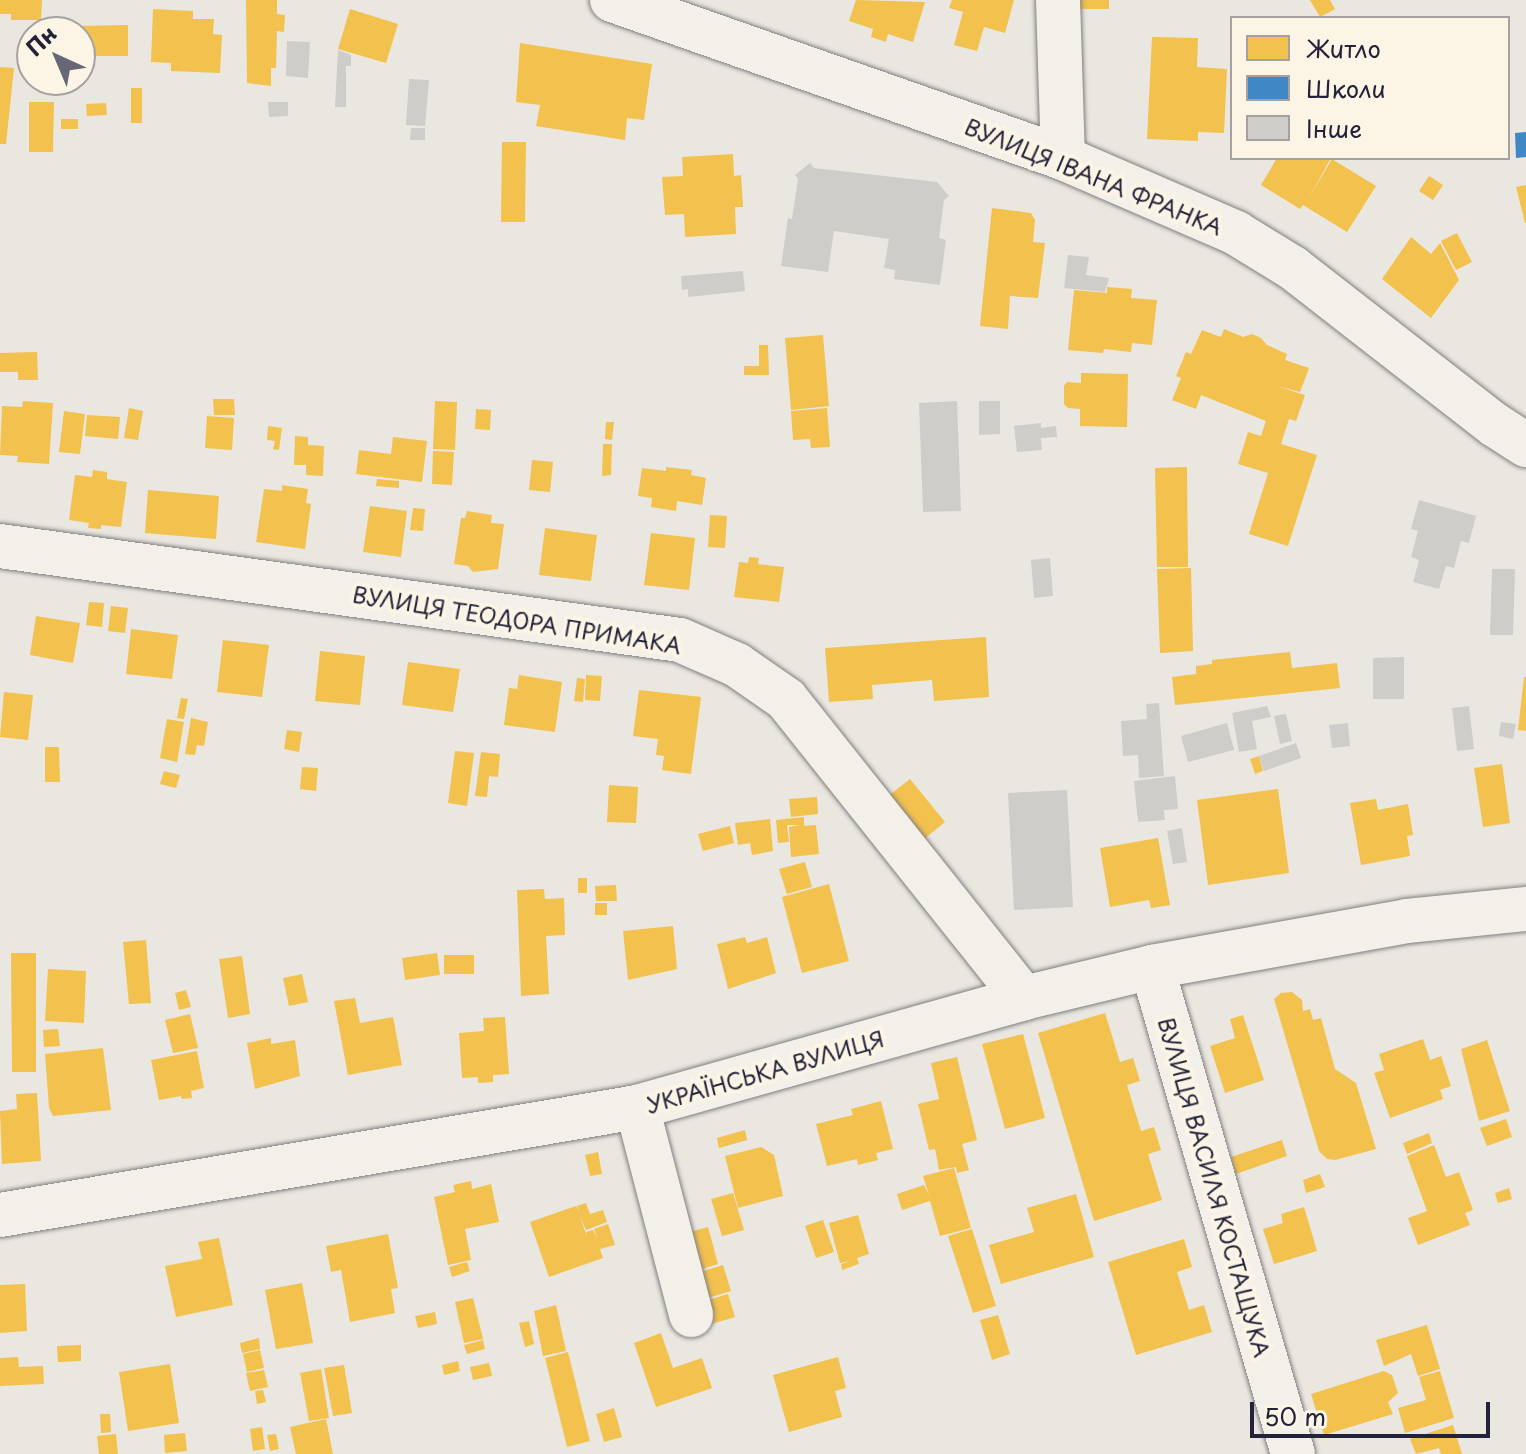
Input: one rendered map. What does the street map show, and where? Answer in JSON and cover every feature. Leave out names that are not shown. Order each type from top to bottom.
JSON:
[{"type":"street","name":"ВУЛИЦЯ ІВАНА ФРАНКА","points":[[612,0],[1063,158],[1236,233],[1269,251],[1495,425],[1526,445]]},
{"type":"street","points":[[1058,0],[1063,158]]},
{"type":"street","name":"ВУЛИЦЯ ТЕОДОРА ПРИМАКА","points":[[0,546],[680,640],[737,665],[786,699],[1024,998]]},
{"type":"street","name":"УКРАЇНСЬКА ВУЛИЦЯ","points":[[0,1215],[637,1107],[1024,998],[1152,967],[1407,921],[1526,909]]},
{"type":"street","name":"ВУЛИЦЯ ВАСИЛЯ КОСТАЩУКА","points":[[1152,967],[1293,1454]]},
{"type":"street","points":[[637,1107],[691,1315]]},
{"type":"building: Житло","points":[[0,0],[42,0],[41,16],[16,16],[16,20],[11,20],[11,14],[0,14]]},
{"type":"building: Житло","points":[[246,0],[277,0],[277,14],[285,15],[284,32],[277,31],[276,68],[271,68],[271,86],[247,83]]},
{"type":"building: Житло","points":[[856,0],[925,2],[913,42],[888,34],[886,42],[871,37],[873,29],[849,21]]},
{"type":"building: Житло","points":[[952,0],[1014,0],[1005,33],[984,27],[977,51],[954,45],[963,12],[949,8]]},
{"type":"building: Житло","points":[[1079,0],[1109,0],[1109,9],[1079,9]]},
{"type":"building: Житло","points":[[1310,0],[1330,0],[1335,9],[1319,16]]},
{"type":"building: Житло","points":[[153,9],[193,11],[193,19],[214,19],[213,34],[222,35],[220,73],[171,71],[171,63],[151,62]]},
{"type":"building: Житло","points":[[350,9],[398,24],[386,63],[338,49]]},
{"type":"building: Житло","points":[[128,25],[128,56],[96,56],[96,26]]},
{"type":"building: Житло","points":[[1152,37],[1198,38],[1197,67],[1227,69],[1224,133],[1198,132],[1198,141],[1147,139]]},
{"type":"building: Житло","points":[[520,43],[652,64],[644,120],[627,118],[625,140],[536,126],[540,105],[516,102]]},
{"type":"building: Житло","points":[[0,67],[14,68],[6,144],[0,144]]},
{"type":"building: Житло","points":[[131,88],[142,88],[142,123],[131,123]]},
{"type":"building: Житло","points":[[29,102],[54,102],[53,152],[29,152]]},
{"type":"building: Житло","points":[[106,103],[107,115],[87,116],[86,104]]},
{"type":"building: Житло","points":[[61,119],[78,119],[78,129],[61,129]]},
{"type":"building: Житло","points":[[502,142],[526,142],[525,222],[501,222]]},
{"type":"building: Житло","points":[[733,154],[734,176],[741,175],[743,207],[735,207],[736,234],[685,237],[684,214],[665,215],[662,177],[683,176],[682,157]]},
{"type":"building: Житло","points":[[1276,160],[1330,160],[1308,199],[1334,160],[1376,186],[1347,232],[1303,205],[1300,209],[1261,185]]},
{"type":"building: Житло","points":[[1429,176],[1443,185],[1433,200],[1419,191]]},
{"type":"building: Житло","points":[[1526,185],[1526,223],[1525,223],[1516,187]]},
{"type":"building: Житло","points":[[992,208],[1031,213],[1035,220],[1033,242],[1045,243],[1038,298],[1010,296],[1008,329],[980,326]]},
{"type":"building: Житло","points":[[1457,233],[1472,262],[1456,270],[1441,241]]},
{"type":"building: Житло","points":[[1411,237],[1431,254],[1440,243],[1459,280],[1431,318],[1382,279]]},
{"type":"building: Житло","points":[[1107,287],[1132,289],[1131,298],[1157,300],[1152,345],[1132,343],[1131,352],[1068,350],[1074,290],[1107,293]]},
{"type":"building: Житло","points":[[1224,329],[1243,337],[1252,334],[1261,338],[1267,345],[1287,354],[1285,360],[1309,368],[1300,392],[1276,386],[1305,395],[1296,421],[1289,419],[1281,444],[1317,455],[1288,546],[1249,534],[1268,473],[1238,464],[1248,432],[1261,436],[1266,421],[1201,395],[1196,409],[1172,400],[1181,378],[1176,376],[1186,352],[1191,354],[1202,330],[1221,337]]},
{"type":"building: Житло","points":[[823,335],[829,406],[791,410],[785,338]]},
{"type":"building: Житло","points":[[759,345],[768,345],[769,375],[744,375],[744,366],[759,366]]},
{"type":"building: Житло","points":[[37,352],[38,380],[18,380],[18,372],[0,372],[0,353]]},
{"type":"building: Житло","points":[[1081,373],[1128,374],[1127,427],[1080,426],[1080,409],[1068,408],[1064,404],[1064,386],[1067,382],[1081,383]]},
{"type":"building: Житло","points":[[213,399],[234,399],[235,415],[214,415]]},
{"type":"building: Житло","points":[[23,401],[53,403],[49,464],[17,462],[18,456],[0,455],[2,406],[22,407]]},
{"type":"building: Житло","points":[[435,401],[457,402],[455,450],[433,449]]},
{"type":"building: Житло","points":[[129,408],[143,411],[138,440],[124,438]]},
{"type":"building: Житло","points":[[827,408],[830,447],[811,448],[810,439],[793,440],[791,411]]},
{"type":"building: Житло","points":[[476,409],[491,410],[490,430],[475,429]]},
{"type":"building: Житло","points":[[64,411],[85,414],[80,454],[59,452]]},
{"type":"building: Житло","points":[[87,415],[120,417],[118,439],[85,436]]},
{"type":"building: Житло","points":[[207,416],[234,418],[232,450],[205,448]]},
{"type":"building: Житло","points":[[606,422],[614,422],[612,440],[605,439]]},
{"type":"building: Житло","points":[[268,426],[282,428],[279,450],[273,449],[275,441],[267,440]]},
{"type":"building: Житло","points":[[295,436],[308,437],[308,445],[324,446],[323,476],[306,475],[306,465],[294,465]]},
{"type":"building: Житло","points":[[393,437],[427,441],[422,482],[356,474],[359,450],[391,454]]},
{"type":"building: Житло","points":[[603,444],[612,444],[611,475],[602,476]]},
{"type":"building: Житло","points":[[433,451],[454,452],[452,485],[432,484]]},
{"type":"building: Житло","points":[[532,460],[553,462],[550,492],[529,490]]},
{"type":"building: Житло","points":[[666,467],[692,470],[691,475],[706,478],[702,505],[677,501],[676,511],[651,507],[652,498],[638,496],[642,468],[666,471]]},
{"type":"building: Житло","points":[[1187,467],[1188,567],[1157,567],[1155,468]]},
{"type":"building: Житло","points":[[93,470],[107,472],[107,479],[127,482],[121,527],[101,525],[101,529],[88,528],[89,523],[69,520],[75,475],[92,477]]},
{"type":"building: Житло","points":[[377,479],[399,481],[399,488],[376,486]]},
{"type":"building: Житло","points":[[282,485],[308,489],[306,503],[311,504],[305,549],[256,542],[264,489],[282,491]]},
{"type":"building: Житло","points":[[148,490],[219,496],[216,539],[145,533]]},
{"type":"building: Житло","points":[[370,506],[407,511],[401,557],[363,552]]},
{"type":"building: Житло","points":[[413,508],[425,509],[423,531],[410,530]]},
{"type":"building: Житло","points":[[467,511],[492,515],[491,523],[504,524],[498,569],[473,572],[468,566],[454,564],[461,518],[465,518]]},
{"type":"building: Житло","points":[[710,515],[727,516],[725,548],[708,547]]},
{"type":"building: Житло","points":[[545,528],[597,535],[591,581],[539,575]]},
{"type":"building: Житло","points":[[651,533],[695,538],[689,590],[644,585]]},
{"type":"building: Житло","points":[[749,557],[759,558],[758,564],[784,567],[779,602],[734,597],[739,562],[748,563]]},
{"type":"building: Житло","points":[[1191,568],[1193,651],[1160,653],[1157,569]]},
{"type":"building: Житло","points":[[89,602],[104,603],[102,627],[86,625]]},
{"type":"building: Житло","points":[[111,606],[128,608],[125,633],[108,631]]},
{"type":"building: Житло","points":[[36,616],[80,623],[73,663],[30,655]]},
{"type":"building: Житло","points":[[131,629],[178,635],[172,679],[126,674]]},
{"type":"building: Житло","points":[[986,637],[989,697],[934,701],[932,680],[872,685],[873,699],[829,702],[825,648]]},
{"type":"building: Житло","points":[[223,640],[269,645],[262,697],[217,692]]},
{"type":"building: Житло","points":[[320,651],[365,656],[360,705],[315,701]]},
{"type":"building: Житло","points":[[1290,652],[1292,668],[1337,663],[1340,688],[1175,705],[1172,677],[1196,674],[1196,666],[1212,664],[1212,660]]},
{"type":"building: Житло","points":[[408,662],[460,669],[453,712],[402,705]]},
{"type":"building: Житло","points":[[519,675],[562,682],[555,732],[504,725],[509,688],[517,689]]},
{"type":"building: Житло","points":[[586,675],[602,676],[600,701],[585,700]]},
{"type":"building: Житло","points":[[1526,677],[1526,731],[1518,730]]},
{"type":"building: Житло","points":[[577,678],[585,679],[583,702],[574,701]]},
{"type":"building: Житло","points":[[639,690],[701,697],[691,774],[662,770],[664,756],[656,755],[658,739],[633,736]]},
{"type":"building: Житло","points":[[4,692],[33,695],[28,740],[0,737]]},
{"type":"building: Житло","points":[[181,698],[188,699],[184,719],[177,718]]},
{"type":"building: Житло","points":[[191,718],[208,722],[204,746],[197,745],[195,755],[185,754]]},
{"type":"building: Житло","points":[[167,719],[184,722],[177,762],[160,758]]},
{"type":"building: Житло","points":[[287,730],[302,732],[299,752],[284,749]]},
{"type":"building: Житло","points":[[45,747],[59,747],[60,782],[45,782]]},
{"type":"building: Житло","points":[[455,751],[474,753],[467,806],[448,803]]},
{"type":"building: Житло","points":[[481,752],[500,754],[498,777],[489,776],[487,797],[475,796]]},
{"type":"building: Житло","points":[[1259,756],[1263,771],[1255,774],[1250,759]]},
{"type":"building: Житло","points":[[1502,764],[1510,823],[1483,827],[1474,768]]},
{"type":"building: Житло","points":[[302,767],[318,768],[316,791],[300,789]]},
{"type":"building: Житло","points":[[164,771],[180,775],[176,788],[160,784]]},
{"type":"building: Житло","points":[[910,779],[945,822],[923,840],[887,797]]},
{"type":"building: Житло","points":[[609,785],[638,787],[636,823],[607,822]]},
{"type":"building: Житло","points":[[1278,789],[1289,873],[1208,885],[1197,800]]},
{"type":"building: Житло","points":[[817,797],[818,814],[791,817],[789,799]]},
{"type":"building: Житло","points":[[1376,799],[1378,810],[1408,804],[1413,835],[1407,836],[1410,856],[1361,865],[1350,803]]},
{"type":"building: Житло","points":[[804,817],[804,826],[816,825],[819,854],[791,857],[789,827],[800,825],[787,825],[789,842],[778,843],[776,820]]},
{"type":"building: Житло","points":[[770,819],[773,851],[752,855],[750,843],[738,845],[735,823]]},
{"type":"building: Житло","points":[[730,826],[734,843],[703,851],[698,834]]},
{"type":"building: Житло","points":[[1158,838],[1170,905],[1151,908],[1149,900],[1110,907],[1100,848]]},
{"type":"building: Житло","points":[[805,862],[812,887],[787,894],[779,869]]},
{"type":"building: Житло","points":[[578,878],[587,878],[587,893],[578,893]]},
{"type":"building: Житло","points":[[829,884],[849,961],[802,973],[782,897]]},
{"type":"building: Житло","points":[[616,885],[617,901],[596,901],[595,886]]},
{"type":"building: Житло","points":[[544,889],[545,899],[564,898],[565,935],[546,936],[549,994],[521,996],[517,890]]},
{"type":"building: Житло","points":[[595,903],[607,903],[607,915],[595,915]]},
{"type":"building: Житло","points":[[673,926],[677,969],[628,980],[623,931]]},
{"type":"building: Житло","points":[[745,937],[747,943],[767,937],[776,973],[728,989],[717,944]]},
{"type":"building: Житло","points":[[146,940],[151,1003],[129,1004],[123,942]]},
{"type":"building: Житло","points":[[11,953],[36,953],[36,1072],[12,1072]]},
{"type":"building: Житло","points":[[437,953],[440,975],[405,980],[402,958]]},
{"type":"building: Житло","points":[[444,955],[474,955],[474,974],[444,974]]},
{"type":"building: Житло","points":[[242,956],[250,1014],[228,1018],[219,959]]},
{"type":"building: Житло","points":[[48,969],[86,971],[84,1023],[45,1021]]},
{"type":"building: Житло","points":[[302,974],[308,1002],[289,1006],[283,978]]},
{"type":"building: Житло","points":[[186,990],[191,1007],[179,1010],[175,993]]},
{"type":"building: Житло","points":[[1292,992],[1302,1000],[1303,1011],[1310,1009],[1313,1020],[1321,1018],[1335,1069],[1356,1083],[1376,1149],[1335,1160],[1327,1159],[1319,1151],[1274,999],[1281,993]]},
{"type":"building: Житло","points":[[355,998],[360,1023],[393,1017],[402,1065],[348,1075],[334,1001]]},
{"type":"building: Житло","points":[[1105,1013],[1120,1062],[1133,1058],[1140,1081],[1127,1085],[1141,1131],[1154,1127],[1161,1150],[1148,1154],[1162,1200],[1094,1221],[1038,1033]]},
{"type":"building: Житло","points":[[190,1014],[198,1048],[173,1053],[165,1020]]},
{"type":"building: Житло","points":[[1243,1015],[1264,1080],[1225,1093],[1210,1046],[1235,1038],[1230,1019]]},
{"type":"building: Житло","points":[[505,1017],[509,1074],[493,1075],[493,1082],[478,1083],[478,1077],[462,1078],[459,1033],[484,1031],[483,1018]]},
{"type":"building: Житло","points":[[58,1029],[60,1046],[44,1047],[43,1030]]},
{"type":"building: Житло","points":[[1023,1034],[1045,1118],[1005,1129],[982,1044]]},
{"type":"building: Житло","points":[[271,1038],[271,1044],[295,1040],[300,1076],[255,1089],[247,1043]]},
{"type":"building: Житло","points":[[1423,1039],[1430,1060],[1441,1056],[1451,1086],[1440,1090],[1443,1099],[1390,1118],[1374,1073],[1384,1070],[1379,1054]]},
{"type":"building: Житло","points":[[1487,1040],[1510,1111],[1479,1121],[1461,1049]]},
{"type":"building: Житло","points":[[103,1048],[111,1110],[53,1116],[49,1108],[45,1054]]},
{"type":"building: Житло","points":[[197,1051],[204,1088],[191,1091],[192,1098],[182,1099],[181,1096],[159,1100],[151,1060]]},
{"type":"building: Житло","points":[[957,1057],[977,1140],[962,1144],[969,1170],[957,1173],[956,1167],[939,1170],[935,1149],[929,1150],[918,1104],[939,1099],[931,1063]]},
{"type":"building: Житло","points":[[37,1093],[41,1161],[2,1164],[0,1111],[17,1109],[16,1094]]},
{"type":"building: Житло","points":[[881,1101],[893,1149],[876,1153],[878,1160],[858,1165],[857,1159],[827,1166],[816,1124],[853,1115],[851,1109]]},
{"type":"building: Житло","points":[[1506,1119],[1512,1137],[1487,1146],[1480,1128]]},
{"type":"building: Житло","points":[[745,1130],[747,1140],[719,1148],[717,1138]]},
{"type":"building: Житло","points":[[1429,1133],[1432,1143],[1407,1154],[1403,1143]]},
{"type":"building: Житло","points":[[1282,1140],[1287,1156],[1236,1174],[1231,1157]]},
{"type":"building: Житло","points":[[1434,1145],[1446,1177],[1459,1172],[1473,1210],[1465,1213],[1470,1225],[1418,1245],[1408,1218],[1427,1211],[1407,1156]]},
{"type":"building: Житло","points":[[761,1147],[774,1155],[783,1196],[738,1208],[725,1156]]},
{"type":"building: Житло","points":[[598,1152],[602,1174],[590,1176],[585,1155]]},
{"type":"building: Житло","points":[[954,1168],[971,1228],[940,1236],[930,1201],[902,1210],[897,1194],[924,1185],[929,1195],[923,1176]]},
{"type":"building: Житло","points":[[1320,1174],[1325,1187],[1306,1193],[1303,1180]]},
{"type":"building: Житло","points":[[471,1181],[472,1189],[491,1184],[499,1222],[465,1229],[471,1260],[448,1265],[434,1197],[455,1192],[453,1185]]},
{"type":"building: Житло","points":[[1509,1188],[1512,1199],[1498,1203],[1495,1193]]},
{"type":"building: Житло","points":[[733,1193],[744,1230],[722,1236],[711,1199]]},
{"type":"building: Житло","points":[[1076,1194],[1094,1257],[1001,1284],[989,1245],[1034,1232],[1027,1208]]},
{"type":"building: Житло","points":[[586,1203],[590,1214],[603,1210],[607,1222],[586,1230],[580,1217],[587,1237],[586,1232],[593,1230],[597,1239],[594,1229],[608,1224],[615,1245],[600,1249],[603,1258],[549,1277],[530,1222],[576,1206],[580,1213],[577,1206]]},
{"type":"building: Житло","points":[[1304,1207],[1317,1251],[1274,1264],[1263,1229],[1283,1223],[1281,1214]]},
{"type":"building: Житло","points":[[858,1215],[869,1254],[857,1258],[859,1264],[842,1270],[841,1264],[851,1261],[840,1263],[829,1223]]},
{"type":"building: Житло","points":[[823,1220],[834,1252],[816,1258],[805,1226]]},
{"type":"building: Житло","points":[[708,1227],[718,1264],[690,1273],[679,1235]]},
{"type":"building: Житло","points":[[972,1229],[996,1306],[973,1313],[948,1236]]},
{"type":"building: Житло","points":[[388,1234],[398,1288],[391,1289],[395,1313],[350,1322],[341,1270],[331,1272],[326,1246]]},
{"type":"building: Житло","points":[[219,1238],[233,1305],[176,1317],[165,1266],[202,1259],[198,1242]]},
{"type":"building: Житло","points":[[1184,1239],[1192,1267],[1177,1272],[1189,1310],[1204,1305],[1212,1332],[1136,1355],[1108,1262]]},
{"type":"building: Житло","points":[[467,1262],[470,1271],[452,1277],[449,1267]]},
{"type":"building: Житло","points":[[723,1265],[731,1291],[698,1301],[690,1275]]},
{"type":"building: Житло","points":[[302,1283],[313,1343],[276,1349],[265,1290]]},
{"type":"building: Житло","points":[[25,1284],[27,1331],[0,1333],[0,1285]]},
{"type":"building: Житло","points":[[728,1294],[735,1317],[705,1326],[698,1303]]},
{"type":"building: Житло","points":[[473,1298],[483,1339],[464,1343],[455,1302]]},
{"type":"building: Житло","points":[[556,1305],[566,1351],[543,1356],[534,1311]]},
{"type":"building: Житло","points":[[435,1312],[437,1324],[418,1328],[415,1316]]},
{"type":"building: Житло","points":[[998,1315],[1010,1354],[992,1360],[980,1320]]},
{"type":"building: Житло","points":[[529,1321],[534,1344],[525,1347],[519,1323]]},
{"type":"building: Житло","points":[[1427,1325],[1440,1369],[1418,1376],[1411,1354],[1384,1366],[1376,1340]]},
{"type":"building: Житло","points":[[661,1333],[673,1368],[702,1358],[712,1388],[656,1407],[634,1343]]},
{"type":"building: Житло","points":[[259,1338],[260,1349],[242,1353],[240,1343]]},
{"type":"building: Житло","points":[[483,1340],[485,1349],[467,1354],[464,1345]]},
{"type":"building: Житло","points":[[81,1345],[81,1361],[58,1362],[57,1346]]},
{"type":"building: Житло","points":[[260,1350],[264,1368],[247,1372],[243,1354]]},
{"type":"building: Житло","points":[[568,1352],[590,1441],[567,1447],[545,1358]]},
{"type":"building: Житло","points":[[18,1357],[19,1367],[43,1366],[44,1384],[0,1386],[0,1358]]},
{"type":"building: Житло","points":[[838,1357],[846,1388],[835,1391],[842,1417],[789,1432],[773,1375]]},
{"type":"building: Житло","points":[[458,1361],[460,1371],[444,1375],[442,1365]]},
{"type":"building: Житло","points":[[489,1363],[492,1376],[473,1380],[470,1367]]},
{"type":"building: Житло","points":[[170,1364],[179,1423],[128,1431],[119,1372]]},
{"type":"building: Житло","points":[[344,1365],[352,1413],[333,1416],[324,1368]]},
{"type":"building: Житло","points":[[321,1369],[329,1418],[309,1421],[300,1373]]},
{"type":"building: Житло","points":[[264,1370],[268,1387],[250,1391],[246,1373]]},
{"type":"building: Житло","points":[[1384,1371],[1392,1375],[1398,1393],[1388,1402],[1393,1414],[1324,1435],[1311,1394]]},
{"type":"building: Житло","points":[[1440,1371],[1454,1418],[1405,1433],[1398,1408],[1426,1400],[1419,1377]]},
{"type":"building: Житло","points":[[263,1390],[266,1402],[257,1404],[255,1391]]},
{"type":"building: Житло","points":[[614,1408],[622,1437],[604,1442],[596,1414]]},
{"type":"building: Житло","points":[[100,1414],[110,1414],[111,1432],[101,1433]]},
{"type":"building: Житло","points":[[326,1419],[333,1454],[296,1454],[290,1427]]},
{"type":"building: Житло","points":[[1453,1425],[1462,1454],[1441,1454],[1439,1448],[1416,1454],[1410,1439]]},
{"type":"building: Житло","points":[[262,1427],[265,1449],[253,1451],[250,1429]]},
{"type":"building: Житло","points":[[185,1433],[187,1451],[165,1453],[164,1435]]},
{"type":"building: Житло","points":[[116,1434],[118,1454],[99,1454],[97,1436]]},
{"type":"building: Житло","points":[[276,1434],[279,1449],[270,1451],[267,1435]]},
{"type":"building: Школи","points":[[1526,132],[1526,157],[1516,158],[1515,133]]},
{"type":"building: Інше","points":[[287,41],[310,42],[308,78],[286,76]]},
{"type":"building: Інше","points":[[338,50],[351,55],[351,66],[346,66],[346,107],[335,107]]},
{"type":"building: Інше","points":[[409,79],[429,80],[425,126],[406,125]]},
{"type":"building: Інше","points":[[268,102],[288,102],[288,116],[269,117]]},
{"type":"building: Інше","points":[[411,128],[425,128],[425,140],[410,140]]},
{"type":"building: Інше","points":[[810,163],[814,168],[937,182],[949,196],[944,200],[939,238],[946,240],[940,285],[894,279],[895,270],[884,268],[889,239],[834,231],[828,272],[781,266],[788,218],[792,219],[798,179],[795,175]]},
{"type":"building: Інше","points":[[1068,255],[1089,257],[1086,275],[1109,278],[1105,292],[1064,288]]},
{"type":"building: Інше","points":[[743,271],[745,291],[688,297],[688,289],[682,290],[681,276]]},
{"type":"building: Інше","points":[[957,401],[961,511],[923,512],[919,403]]},
{"type":"building: Інше","points":[[979,401],[1000,401],[1000,434],[979,435]]},
{"type":"building: Інше","points":[[1041,423],[1041,428],[1056,426],[1057,437],[1041,438],[1042,450],[1017,452],[1014,426]]},
{"type":"building: Інше","points":[[1419,500],[1476,516],[1469,543],[1461,541],[1454,568],[1446,566],[1439,589],[1413,582],[1419,560],[1411,557],[1418,531],[1411,529]]},
{"type":"building: Інше","points":[[1050,558],[1053,596],[1034,598],[1031,560]]},
{"type":"building: Інше","points":[[1492,569],[1515,569],[1513,635],[1490,635]]},
{"type":"building: Інше","points":[[1404,657],[1404,699],[1373,699],[1373,658]]},
{"type":"building: Інше","points":[[1159,703],[1164,776],[1139,778],[1138,755],[1123,756],[1121,721],[1147,719],[1146,704]]},
{"type":"building: Інше","points":[[1267,706],[1271,717],[1252,721],[1257,749],[1239,752],[1232,713]]},
{"type":"building: Інше","points":[[1469,706],[1474,749],[1457,751],[1452,708]]},
{"type":"building: Інше","points":[[1286,714],[1292,741],[1280,744],[1274,716]]},
{"type":"building: Інше","points":[[1501,722],[1516,724],[1513,739],[1499,736]]},
{"type":"building: Інше","points":[[1227,723],[1234,750],[1188,762],[1181,736]]},
{"type":"building: Інше","points":[[1348,723],[1350,746],[1332,748],[1329,725]]},
{"type":"building: Інше","points":[[1296,743],[1301,758],[1264,771],[1259,756]]},
{"type":"building: Інше","points":[[1175,776],[1178,809],[1164,810],[1165,820],[1138,822],[1134,781]]},
{"type":"building: Інше","points":[[1067,790],[1073,907],[1014,910],[1008,793]]},
{"type":"building: Інше","points":[[1182,828],[1187,862],[1173,864],[1167,831]]}]
